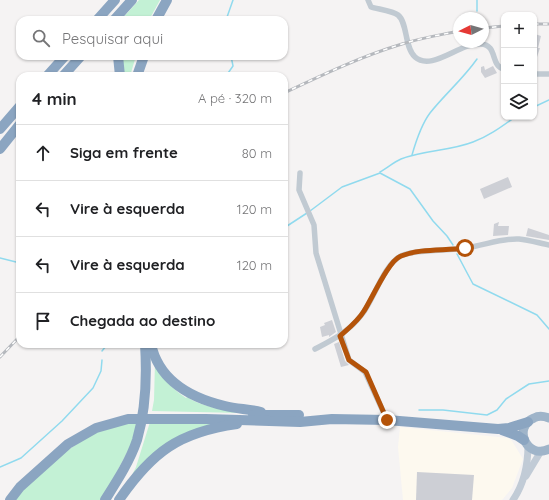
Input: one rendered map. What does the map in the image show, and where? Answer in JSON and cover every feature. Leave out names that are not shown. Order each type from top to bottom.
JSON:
[{"type":"highway","points":[[112,0],[116,16]]},
{"type":"highway","points":[[101,16],[115,0]]},
{"type":"highway","points":[[118,16],[132,0]]},
{"type":"highway","points":[[158,16],[167,0]]},
{"type":"highway","points":[[50,72],[60,60]]},
{"type":"highway","points":[[67,72],[77,60]]},
{"type":"highway","points":[[118,60],[120,72]]},
{"type":"highway","points":[[138,72],[143,60]]},
{"type":"highway","points":[[0,129],[16,111]]},
{"type":"highway","points":[[0,149],[16,129]]},
{"type":"highway","points":[[105,500],[129,459],[137,440],[141,424],[146,378],[145,348]]},
{"type":"highway","points":[[152,348],[161,367],[173,382],[188,394],[226,407],[275,414]]},
{"type":"highway","points":[[3,500],[12,486],[67,440],[88,426],[111,418],[134,414],[153,413],[275,414],[315,416],[332,419]]},
{"type":"highway","points":[[10,500],[20,487],[68,444],[96,428],[112,422],[128,419],[226,419],[300,422],[332,419],[387,420],[498,429],[509,428],[528,422],[536,416],[549,418]]},
{"type":"highway","points":[[120,500],[132,482],[147,464],[165,449],[184,437],[201,431],[224,426],[261,421]]},
{"type":"highway","points":[[526,443],[523,430],[528,422]]},
{"type":"highway","points":[[498,429],[513,434],[532,449],[545,450]]},
{"type":"main road","points":[[513,500],[520,490],[524,479],[527,459],[526,443]]},
{"type":"main road","points":[[524,479],[545,450]]},
{"type":"street","points":[[366,0],[371,7],[397,14],[402,21],[410,48],[415,56],[423,61],[432,61],[458,49],[474,44],[482,44],[488,46],[493,52],[497,64],[501,68]]},
{"type":"street","points":[[537,74],[549,74]]},
{"type":"street","points":[[300,173],[299,190],[314,225],[316,253],[340,336],[349,360],[366,372],[387,420]]},
{"type":"street","points":[[315,349],[340,336],[356,321],[364,312],[388,270],[400,256],[418,252],[465,248],[518,239],[549,244]]},
{"type":"shaded area","points":[[400,427],[508,438],[512,441],[523,459],[512,488],[502,500],[403,500],[398,447]]},
{"type":"green space","points":[[139,0],[160,0],[151,16],[125,16]]},
{"type":"green space","points":[[122,60],[135,60],[131,72],[123,72]]},
{"type":"green space","points":[[155,362],[168,382],[186,398],[187,397],[199,403],[220,409],[241,413],[152,411],[154,400]]},
{"type":"green space","points":[[150,422],[228,423],[202,428],[130,479],[136,467]]},
{"type":"green space","points":[[138,423],[133,441],[102,500],[15,500],[24,487],[62,454],[95,432],[116,425]]},
{"type":"building","points":[[537,35],[541,36],[538,48],[540,48],[537,57]]},
{"type":"building","points":[[484,66],[485,70],[493,66],[497,73],[485,78],[481,72],[481,67]]},
{"type":"building","points":[[508,177],[512,187],[484,199],[480,189]]},
{"type":"building","points":[[499,222],[498,226],[509,226],[508,235],[493,236],[494,224]]},
{"type":"building","points":[[528,228],[549,235],[549,240],[526,236]]},
{"type":"building","points":[[332,320],[336,332],[329,337],[329,335],[322,337],[320,327],[325,325],[324,323]]},
{"type":"building","points":[[339,342],[345,361],[349,365],[341,367],[334,344]]},
{"type":"building","points":[[417,472],[474,475],[472,500],[416,500]]},
{"type":"waterway","points":[[227,16],[233,0]]},
{"type":"waterway","points":[[477,0],[477,11]]},
{"type":"waterway","points":[[412,155],[419,133],[430,113],[477,59]]},
{"type":"waterway","points":[[229,72],[233,66],[232,60]]},
{"type":"waterway","points":[[537,106],[549,100]]},
{"type":"waterway","points":[[380,172],[398,160],[410,156],[464,145],[479,140],[511,120]]},
{"type":"waterway","points":[[310,211],[342,187],[380,173],[410,189],[433,221],[453,245]]},
{"type":"waterway","points":[[288,225],[307,213]]},
{"type":"waterway","points":[[457,254],[473,284],[537,315],[549,329]]},
{"type":"waterway","points":[[0,258],[16,262]]},
{"type":"waterway","points":[[0,467],[21,458],[62,421],[93,388],[101,371],[102,360]]},
{"type":"waterway","points":[[419,410],[443,410],[487,415],[497,410],[506,399],[529,384],[549,381]]},
{"type":"railway","points":[[537,24],[549,24]]},
{"type":"railway","points":[[489,27],[501,26]]},
{"type":"railway","points":[[288,91],[372,54],[416,40],[453,32]]},
{"type":"railway","points":[[0,357],[16,340]]},
{"type":"route","points":[[387,420],[366,372],[349,360],[340,336],[364,312],[388,270],[394,261],[400,256],[418,252],[465,248]]}]
